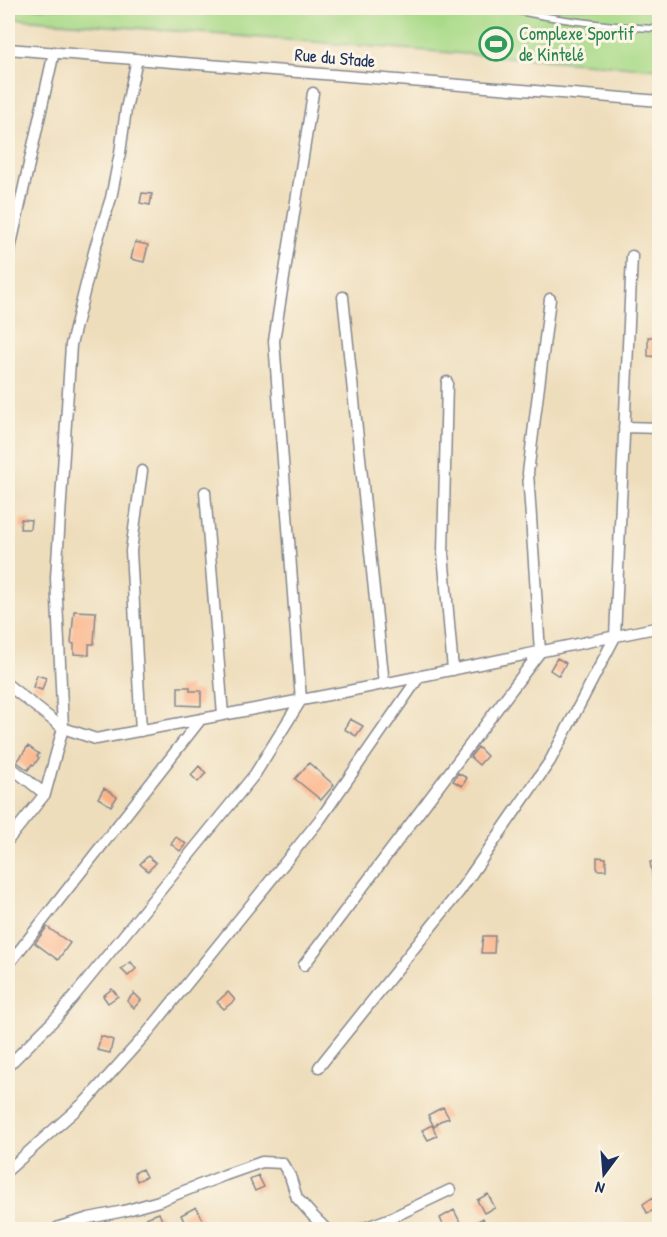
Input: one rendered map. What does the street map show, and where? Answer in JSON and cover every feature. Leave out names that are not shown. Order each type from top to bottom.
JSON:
[{"type":"street","name":"Rue du Stade","points":[[8,49],[660,101]]},
{"type":"street","points":[[8,258],[14,222],[54,52]]},
{"type":"street","points":[[8,840],[45,794],[63,728],[56,578],[70,356],[79,309],[111,198],[137,59]]},
{"type":"street","points":[[8,1066],[58,1016],[255,774],[301,700],[274,341],[313,93]]},
{"type":"street","points":[[319,1067],[459,892],[550,761],[615,637],[632,256]]},
{"type":"street","points":[[343,297],[384,684]]},
{"type":"street","points":[[304,965],[540,652],[528,473],[550,299]]},
{"type":"street","points":[[447,382],[443,553],[453,670]]},
{"type":"street","points":[[624,427],[660,428]]},
{"type":"street","points":[[141,731],[131,551],[142,471]]},
{"type":"street","points":[[205,492],[223,715]]},
{"type":"street","points":[[8,685],[63,728],[96,739],[384,684],[660,627]]},
{"type":"street","points":[[8,1170],[86,1101],[148,1032],[321,818],[419,677]]},
{"type":"street","points":[[8,965],[201,719]]},
{"type":"street","points":[[8,765],[45,794]]},
{"type":"street","points":[[55,1230],[89,1218],[159,1201],[262,1162],[282,1163],[290,1176],[297,1198],[327,1230]]},
{"type":"street","points":[[359,1230],[391,1218],[450,1190]]},
{"type":"lane","points":[[504,8],[567,21],[660,28]]},
{"type":"green space","name":"Complexe Sportif de Kintelé","points":[[8,8],[659,8],[659,69],[8,18]]},
{"type":"building","points":[[142,193],[152,194],[150,205],[140,203]]},
{"type":"building","points":[[135,242],[148,245],[144,262],[131,259]]},
{"type":"building","points":[[648,337],[660,337],[660,357],[648,356]]},
{"type":"building","points":[[21,519],[31,520],[30,529],[20,529]]},
{"type":"building","points":[[74,611],[96,612],[94,644],[89,644],[89,655],[74,654],[74,644],[71,643]]},
{"type":"building","points":[[557,658],[566,663],[559,676],[550,670]]},
{"type":"building","points":[[37,675],[46,678],[42,690],[33,687]]},
{"type":"building","points":[[178,687],[190,687],[190,691],[201,691],[201,706],[178,705]]},
{"type":"building","points":[[350,719],[363,726],[356,736],[344,729]]},
{"type":"building","points":[[28,746],[39,754],[37,756],[39,758],[28,770],[17,762]]},
{"type":"building","points":[[478,747],[487,756],[479,765],[470,757]]},
{"type":"building","points":[[309,763],[334,785],[321,800],[295,779]]},
{"type":"building","points":[[199,766],[206,773],[198,782],[191,775]]},
{"type":"building","points":[[458,773],[467,778],[462,786],[453,781]]},
{"type":"building","points":[[104,788],[117,797],[111,806],[98,798]]},
{"type":"building","points":[[176,837],[186,844],[180,851],[171,844]]},
{"type":"building","points":[[148,856],[156,863],[148,871],[140,864]]},
{"type":"building","points":[[597,857],[606,858],[606,870],[597,870]]},
{"type":"building","points":[[660,860],[660,889],[655,890],[650,862]]},
{"type":"building","points":[[47,927],[70,943],[58,960],[35,943]]},
{"type":"building","points":[[483,936],[495,936],[494,953],[481,953]]},
{"type":"building","points":[[131,962],[136,969],[128,976],[121,969]]},
{"type":"building","points":[[112,989],[118,996],[108,1003],[103,996]]},
{"type":"building","points":[[228,992],[235,1000],[224,1009],[217,1002]]},
{"type":"building","points":[[134,993],[141,1000],[134,1008],[127,1001]]},
{"type":"building","points":[[101,1036],[113,1040],[110,1053],[97,1050]]},
{"type":"building","points":[[443,1107],[449,1118],[440,1121],[434,1127],[428,1115]]},
{"type":"building","points":[[432,1125],[437,1136],[428,1140],[422,1130]]},
{"type":"building","points":[[142,1169],[146,1177],[137,1181],[134,1173]]},
{"type":"building","points":[[258,1175],[264,1187],[255,1191],[250,1180]]},
{"type":"building","points":[[488,1194],[495,1208],[484,1213],[477,1200]]},
{"type":"building","points":[[652,1198],[657,1209],[647,1213],[643,1204]]},
{"type":"building","points":[[196,1207],[206,1225],[195,1230],[188,1230],[181,1215]]},
{"type":"building","points":[[454,1210],[460,1222],[445,1229],[440,1218]]},
{"type":"building","points":[[159,1213],[166,1230],[150,1230],[146,1218]]},
{"type":"building","points":[[483,1218],[488,1230],[462,1230]]},
{"type":"place","name":"Complexe Sportif de Kintelé","points":[[496,44]]}]
